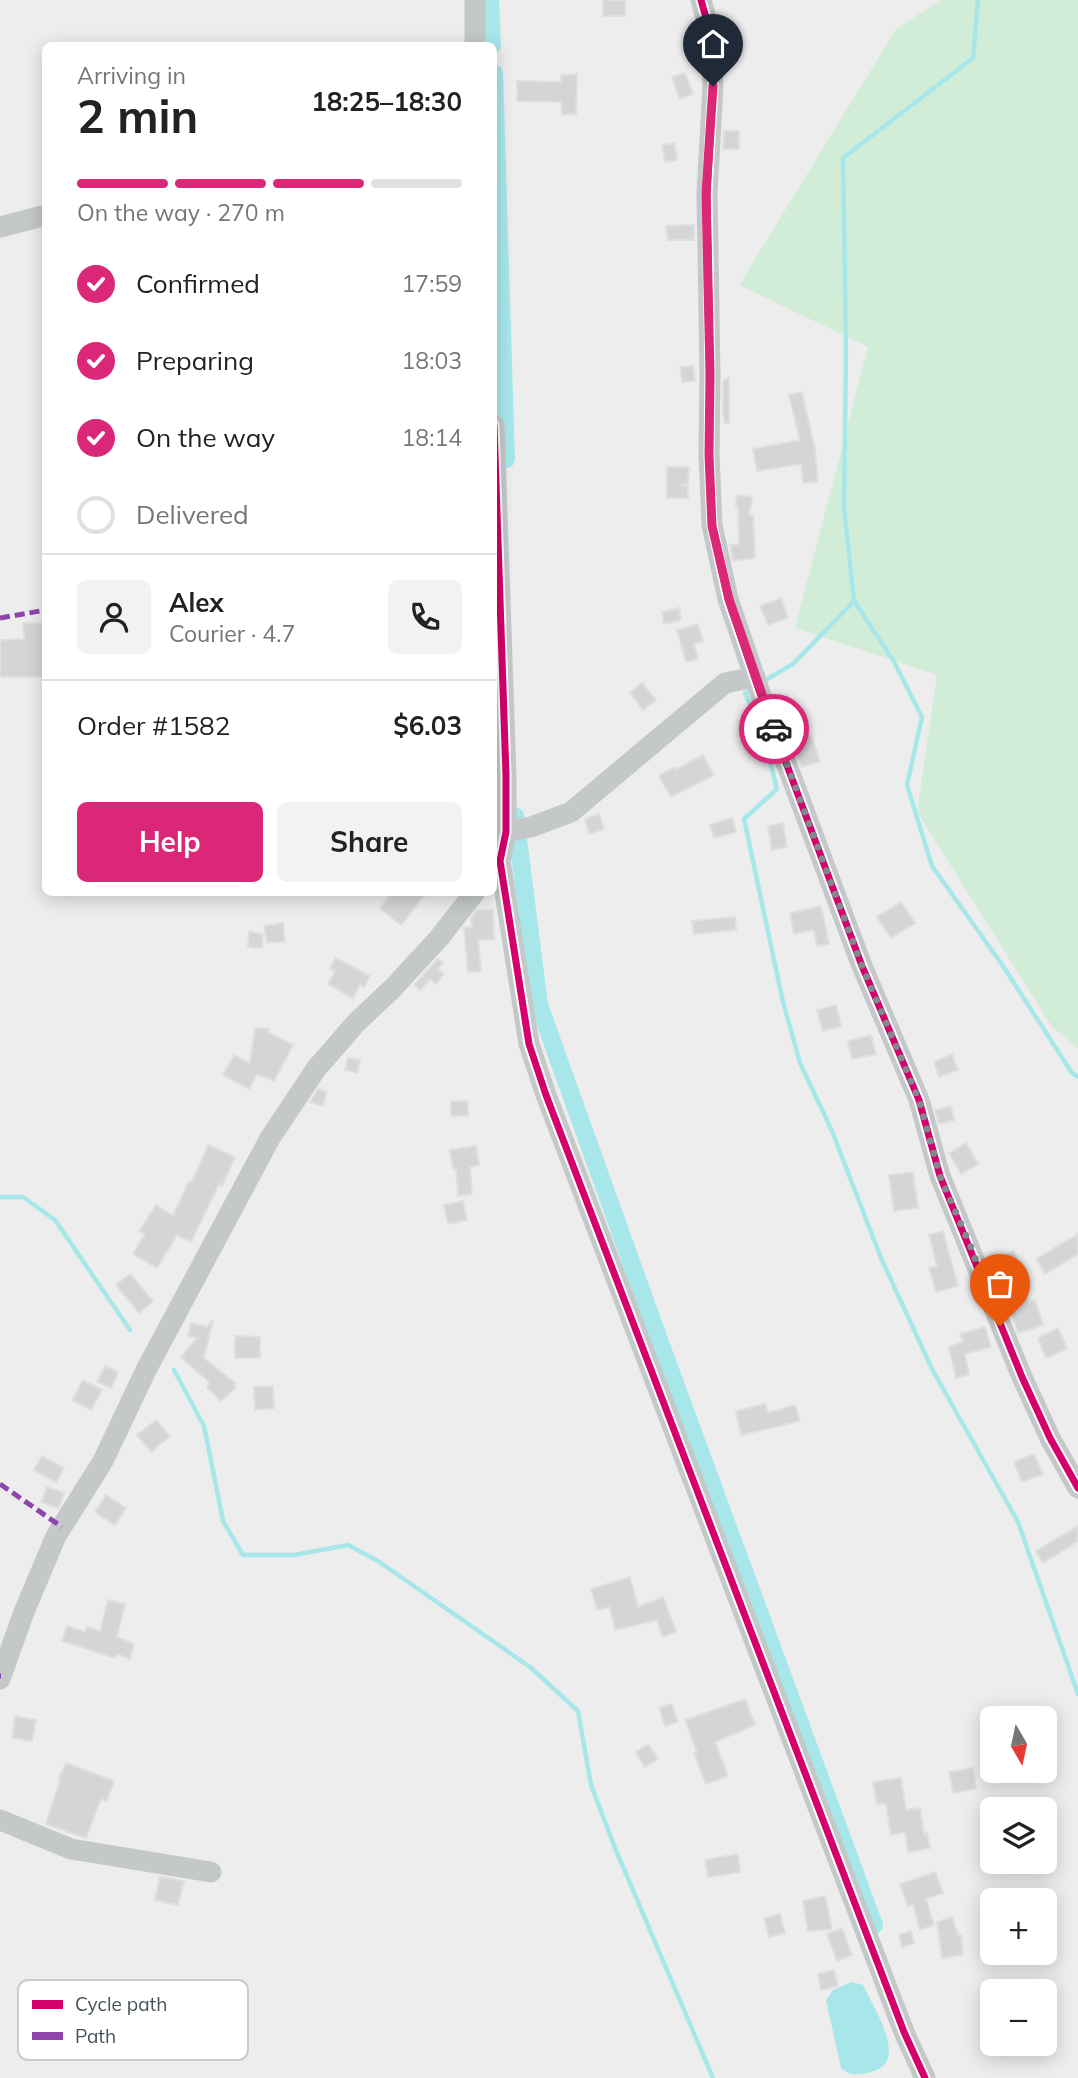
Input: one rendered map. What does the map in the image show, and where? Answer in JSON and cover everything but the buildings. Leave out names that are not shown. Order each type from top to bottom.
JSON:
[{"type":"street","points":[[475,0],[475,42]]},
{"type":"street","points":[[701,0],[710,32],[713,86],[706,193],[712,526],[729,599],[755,677],[862,966],[919,1100],[940,1176],[971,1247],[989,1301],[1050,1438],[1078,1488]]},
{"type":"street","points":[[0,227],[42,216]]},
{"type":"street","points":[[497,512],[506,775],[506,832],[497,865],[529,1044],[546,1095],[894,2006],[925,2078]]},
{"type":"street","points":[[506,832],[531,827],[571,812],[725,683],[755,677]]},
{"type":"street","points":[[0,1679],[23,1612],[56,1536],[103,1461],[146,1370],[270,1138],[316,1069],[356,1023],[430,948],[472,896]]},
{"type":"street","points":[[0,1820],[71,1849],[211,1872]]},
{"type":"green space","points":[[941,0],[1078,0],[1078,1048],[1052,1027],[917,812],[937,675],[795,628],[868,347],[739,285],[896,29]]},
{"type":"water","points":[[852,1982],[863,1985],[886,2033],[889,2046],[888,2058],[883,2067],[859,2074],[849,2073],[841,2068],[826,2000],[833,1990]]},
{"type":"waterway","points":[[490,0],[492,42]]},
{"type":"waterway","points":[[978,0],[973,58],[843,158],[846,350],[844,507],[854,601],[893,660],[922,717],[907,785],[932,866],[1003,966],[1072,1073],[1078,1077]]},
{"type":"waterway","points":[[497,170],[506,459]]},
{"type":"waterway","points":[[764,681],[793,664],[854,601]]},
{"type":"waterway","points":[[751,690],[745,693],[763,734],[777,789],[744,819],[783,1002],[800,1063],[832,1131],[881,1258],[932,1369],[1018,1522],[1078,1694]]},
{"type":"waterway","points":[[515,816],[539,1005],[874,1925]]},
{"type":"waterway","points":[[0,1197],[23,1197],[55,1220],[130,1330]]},
{"type":"waterway","points":[[174,1370],[204,1426],[223,1521],[243,1555],[294,1555],[348,1545],[378,1561],[530,1667],[578,1711],[591,1785],[713,2078]]},
{"type":"marked path","points":[[0,618],[42,611]]},
{"type":"marked path","points":[[0,1484],[62,1527]]},
{"type":"cycle path","points":[[701,0],[710,32],[713,86],[707,193],[712,525],[728,599],[760,693],[862,966],[919,1100],[940,1176],[1022,1377],[1050,1438],[1078,1488]]},
{"type":"cycle path","points":[[497,512],[506,775],[506,832],[500,861],[529,1044],[546,1095],[904,2032],[925,2078]]},
{"type":"way so far","points":[[774,729],[862,966],[919,1100],[940,1176],[971,1247],[1000,1326]]},
{"type":"route","points":[[713,86],[706,193],[712,526],[729,599],[774,729]]}]
